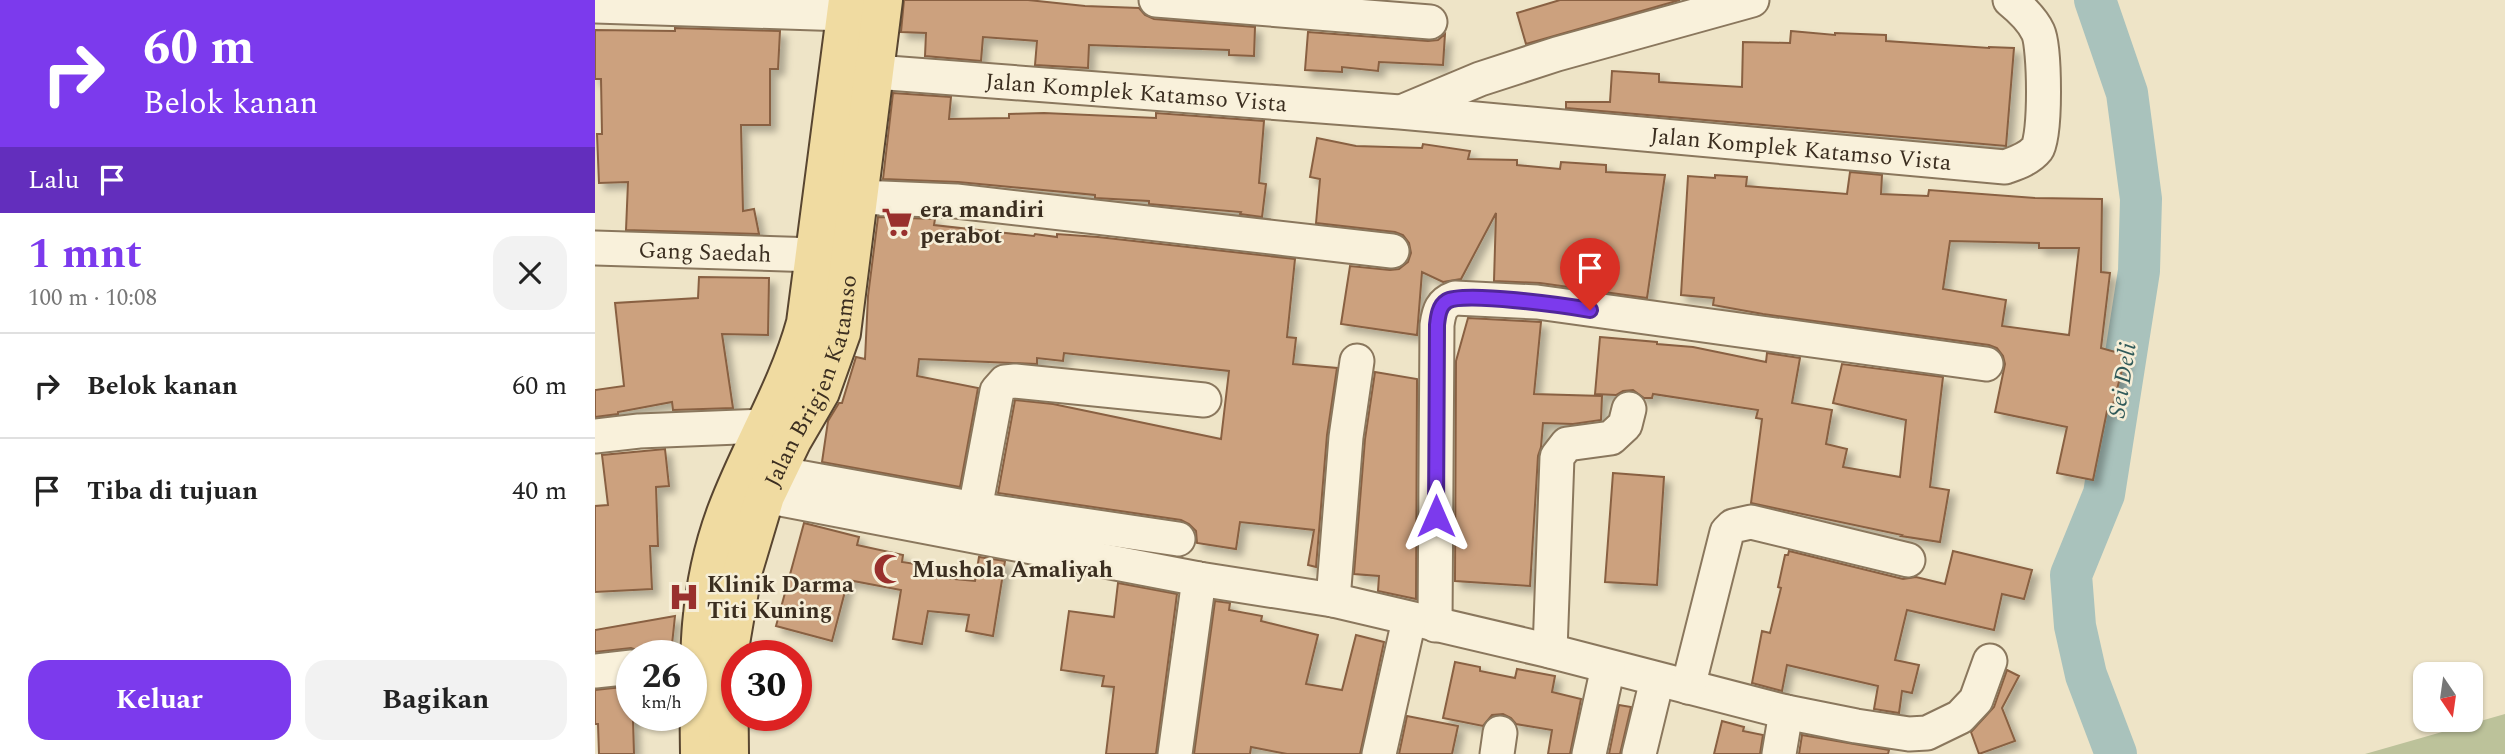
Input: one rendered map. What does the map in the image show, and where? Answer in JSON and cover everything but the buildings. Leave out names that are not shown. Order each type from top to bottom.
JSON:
[{"type":"main road","name":"Jalan Brigjen Katamso","points":[[729,754],[727,655],[742,573],[771,484],[820,392],[841,333],[883,0]]},
{"type":"main road","name":"Jalan Brigjen Katamso","points":[[698,640],[714,550],[743,470],[797,356],[806,323],[847,7]]},
{"type":"main road","name":"Jalan Brigjen Katamso","points":[[699,731],[700,754]]},
{"type":"street","points":[[1156,0],[1430,22]]},
{"type":"street","name":"Jalan Komplek Katamso Vista","points":[[1400,112],[1480,79],[1535,61],[1752,0]]},
{"type":"street","name":"Jalan Komplek Katamso Vista","points":[[875,72],[1400,112],[2004,167],[2028,158],[2039,148],[2043,124],[2043,52],[2039,33],[2029,18],[2010,0]]},
{"type":"street","points":[[595,6],[847,7]]},
{"type":"street","points":[[858,197],[956,201],[1392,251]]},
{"type":"street","name":"Gang Saedah","points":[[595,248],[816,255]]},
{"type":"street","points":[[1380,754],[1422,622],[1437,325],[1439,311],[1445,302],[1455,298],[1537,302],[1986,364]]},
{"type":"street","points":[[1333,600],[1346,437],[1357,361]]},
{"type":"street","points":[[975,509],[997,391],[1005,382],[1205,400]]},
{"type":"street","points":[[1550,651],[1557,457],[1567,444],[1611,438],[1625,425],[1629,409]]},
{"type":"street","points":[[595,436],[639,431],[766,426]]},
{"type":"street","points":[[771,484],[1178,538]]},
{"type":"street","points":[[771,484],[1199,579],[1333,600],[1550,651],[1786,712],[1854,740],[1927,733],[1960,717],[1976,700],[1990,661]]},
{"type":"street","points":[[1639,754],[1673,683],[1727,532],[1733,526],[1751,522],[1907,560]]},
{"type":"street","points":[[1175,754],[1199,579]]},
{"type":"street","points":[[1589,754],[1608,667]]},
{"type":"street","points":[[595,671],[616,669]]},
{"type":"street","points":[[1779,754],[1786,712]]},
{"type":"green space","points":[[2505,714],[2505,754],[2365,754],[2442,732],[2483,732],[2483,720]]},
{"type":"waterway","name":"Sei Deli","points":[[2095,0],[2127,93],[2141,199],[2139,271],[2104,494],[2071,575],[2075,626],[2086,675],[2116,754]]},
{"type":"place","name":"era mandiri perabot","points":[[897,222]]},
{"type":"place","name":"Mushola Amaliyah","points":[[889,569]]},
{"type":"place","name":"Klinik Darma Titi Kuning","points":[[684,597]]},
{"type":"route","points":[[1436,516],[1437,325],[1439,311],[1445,302],[1455,298],[1537,302],[1590,310]]}]
